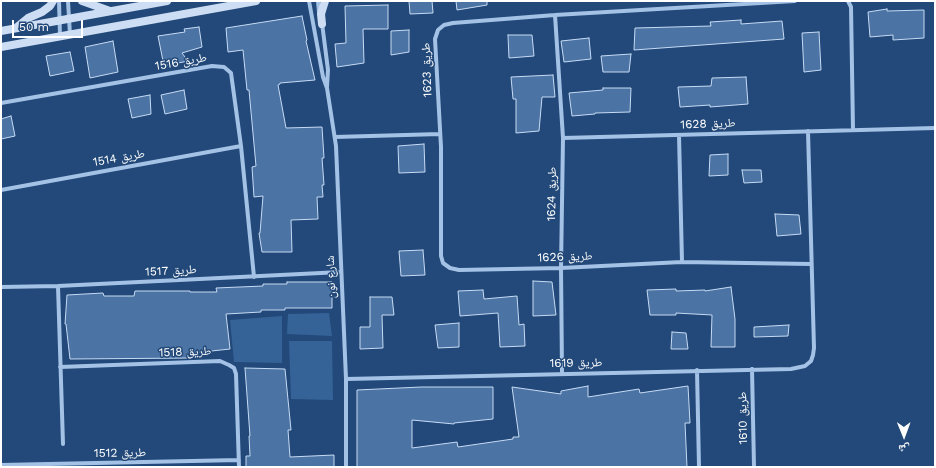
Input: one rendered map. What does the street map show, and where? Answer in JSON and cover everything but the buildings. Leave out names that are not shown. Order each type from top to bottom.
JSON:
[{"type":"street","points":[[15,28],[28,18],[42,12],[50,6],[53,1]]},
{"type":"street","points":[[59,1],[70,35]]},
{"type":"street","points":[[60,36],[68,1]]},
{"type":"street","points":[[82,1],[110,11]]},
{"type":"street","points":[[1,31],[168,1]]},
{"type":"street","points":[[1,46],[256,1]]},
{"type":"street","name":"شارع نون","points":[[309,1],[336,137],[346,379],[346,467]]},
{"type":"street","name":"شارع نون","points":[[318,1],[329,76],[327,88]]},
{"type":"street","points":[[322,24],[321,14],[325,1]]},
{"type":"street","name":"طريق 1623","points":[[450,268],[443,263],[441,256],[440,134],[435,39],[438,30],[444,25],[453,23],[555,16],[795,1]]},
{"type":"street","points":[[848,1],[851,7],[853,130]]},
{"type":"street","name":"طريق 1624","points":[[555,16],[563,138],[561,268],[562,373]]},
{"type":"street","name":"طريق 1516","points":[[1,103],[212,66],[224,68],[231,73],[241,146],[254,276]]},
{"type":"street","name":"طريق 1628","points":[[563,138],[935,128]]},
{"type":"street","points":[[808,131],[811,264]]},
{"type":"street","points":[[336,137],[440,134]]},
{"type":"street","points":[[679,135],[682,262]]},
{"type":"street","name":"طريق 1514","points":[[1,190],[241,146]]},
{"type":"street","name":"طريق 1626","points":[[450,268],[459,270],[561,268],[682,262],[811,264]]},
{"type":"street","name":"طريق 1619","points":[[346,379],[798,368],[805,366],[813,355],[811,264]]},
{"type":"street","name":"طريق 1517","points":[[1,287],[58,286],[341,272]]},
{"type":"street","points":[[58,286],[62,444]]},
{"type":"street","name":"طريق 1518","points":[[60,367],[224,362],[234,368],[236,374],[239,467]]},
{"type":"street","name":"طريق 1610","points":[[752,369],[754,467]]},
{"type":"street","points":[[697,370],[699,467]]},
{"type":"street","name":"طريق 1512","points":[[1,465],[239,460]]},
{"type":"shaded area","points":[[329,313],[332,336],[287,334],[288,314]]},
{"type":"shaded area","points":[[282,316],[282,363],[234,362],[230,320]]},
{"type":"shaded area","points":[[289,341],[332,341],[333,400],[291,399]]}]
